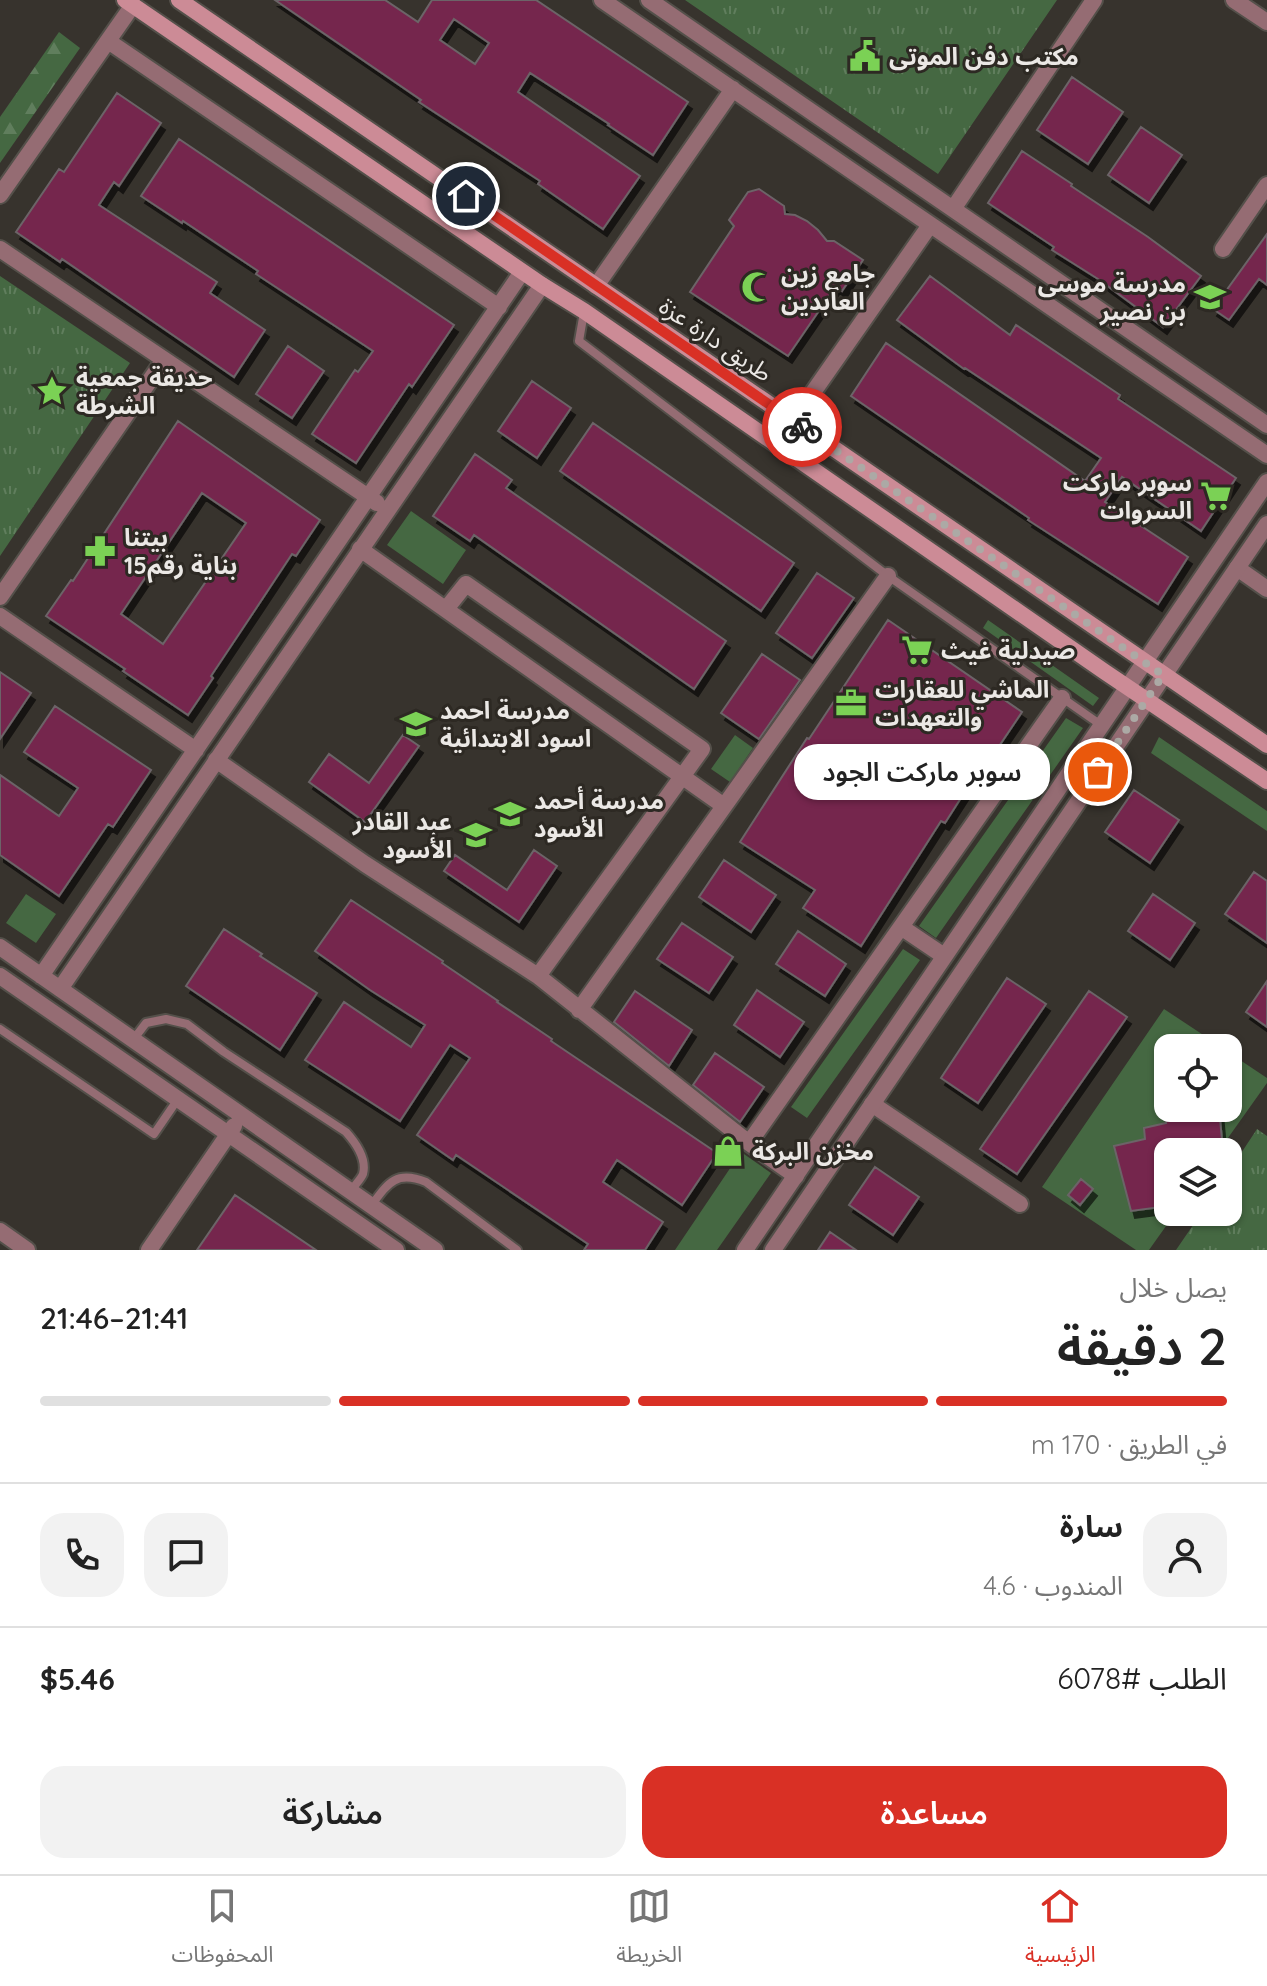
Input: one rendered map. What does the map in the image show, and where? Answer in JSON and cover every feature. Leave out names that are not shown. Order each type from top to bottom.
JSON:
[{"type":"main road","name":"طريق دارة عزة","points":[[179,0],[1267,745]]},
{"type":"main road","points":[[129,3],[522,272],[584,311],[1267,781]]},
{"type":"street","points":[[602,0],[1267,455]]},
{"type":"street","points":[[649,0],[1267,425]]},
{"type":"street","points":[[953,209],[1094,0]]},
{"type":"street","points":[[1234,0],[1267,22]]},
{"type":"street","points":[[0,195],[108,41],[129,3]]},
{"type":"street","points":[[660,40],[675,18]]},
{"type":"street","points":[[108,41],[499,307]]},
{"type":"street","points":[[596,286],[733,89]]},
{"type":"street","points":[[840,163],[854,141]]},
{"type":"street","points":[[1223,249],[1267,185]]},
{"type":"street","points":[[793,421],[930,225]]},
{"type":"street","points":[[0,249],[387,510]]},
{"type":"street","points":[[1017,284],[1031,263]]},
{"type":"street","points":[[41,976],[522,272]]},
{"type":"street","points":[[60,989],[542,285]]},
{"type":"street","points":[[0,597],[164,360]]},
{"type":"street","points":[[745,1250],[1267,482]]},
{"type":"street","points":[[773,1250],[1267,524]]},
{"type":"street","points":[[360,549],[724,806]]},
{"type":"street","points":[[1237,568],[1267,589]]},
{"type":"street","points":[[579,1010],[888,576]]},
{"type":"street","points":[[446,609],[466,584],[702,749],[538,976]]},
{"type":"street","points":[[0,616],[196,750]]},
{"type":"street","points":[[749,1143],[1062,698]]},
{"type":"street","points":[[216,760],[365,864],[538,976],[749,1143],[796,1176]]},
{"type":"street","points":[[901,927],[944,956]]},
{"type":"street","points":[[0,947],[435,1250]]},
{"type":"street","points":[[0,976],[396,1250]]},
{"type":"street","points":[[872,1104],[1020,1204]]},
{"type":"street","points":[[149,1250],[241,1115]]},
{"type":"street","points":[[0,1231],[27,1250]]},
{"type":"lane","points":[[584,311],[579,341],[888,576],[1101,725]]},
{"type":"lane","points":[[133,1040],[146,1023],[166,1019],[187,1024],[346,1132],[361,1155],[363,1174],[351,1191]]},
{"type":"lane","points":[[0,1029],[154,1134],[178,1099]]},
{"type":"lane","points":[[371,1206],[388,1183],[409,1176],[426,1182],[517,1250]]},
{"type":"green space","points":[[685,0],[1057,0],[938,174]]},
{"type":"green space","points":[[59,32],[80,48],[0,163],[0,117]]},
{"type":"green space","points":[[0,276],[130,363],[0,556]]},
{"type":"green space","points":[[411,511],[466,550],[443,584],[387,545]]},
{"type":"green space","points":[[988,620],[1099,698],[1093,706],[983,628]]},
{"type":"green space","points":[[1066,718],[1083,728],[936,938],[919,926]]},
{"type":"green space","points":[[735,735],[753,748],[730,782],[711,769]]},
{"type":"green space","points":[[1159,737],[1267,811],[1267,831],[1151,753]]},
{"type":"green space","points":[[26,894],[56,914],[36,943],[6,923]]},
{"type":"green space","points":[[903,949],[920,960],[807,1118],[791,1107]]},
{"type":"green space","points":[[1164,1009],[1202,1034],[1154,1034],[1154,1122],[1239,1122],[1228,1138],[1154,1138],[1154,1226],[1166,1226],[1149,1250],[1136,1250],[1042,1187]]},
{"type":"green space","points":[[1242,1061],[1267,1078],[1267,1083],[1242,1118]]},
{"type":"green space","points":[[1257,1129],[1267,1136],[1267,1250],[1176,1250],[1192,1226],[1242,1226],[1242,1152]]},
{"type":"green space","points":[[741,1152],[771,1173],[717,1250],[675,1250]]},
{"type":"building","points":[[275,0],[385,0],[418,22],[432,0],[536,0],[688,102],[653,155],[530,73],[518,92],[640,176],[603,229],[538,184],[540,181],[419,102],[421,100]],"holes":[[[454,19],[489,43],[475,64],[440,40]]]},
{"type":"building","points":[[1072,77],[1123,112],[1088,164],[1037,130]]},
{"type":"building","points":[[117,93],[161,123],[119,186],[114,182],[99,205],[217,282],[210,293],[265,330],[234,377],[62,259],[60,262],[16,232],[59,169],[64,172]]},
{"type":"building","points":[[1141,127],[1182,155],[1149,203],[1108,175]]},
{"type":"building","points":[[179,139],[454,325],[412,387],[409,384],[356,463],[312,434],[355,370],[358,372],[373,351],[256,274],[258,271],[141,196]]},
{"type":"building","points":[[1022,151],[1201,276],[1163,327],[988,203]]},
{"type":"building","points":[[759,189],[784,206],[785,214],[807,221],[827,241],[834,241],[863,260],[842,291],[836,286],[788,356],[690,292],[734,226],[729,220],[748,192]]},
{"type":"building","points":[[1267,234],[1267,285],[1259,279],[1229,320],[1213,309]]},
{"type":"building","points":[[930,276],[1010,335],[1016,325],[1120,395],[1118,399],[1236,478],[1201,531],[1122,477],[1105,502],[1188,557],[1158,604],[1028,520],[851,396],[886,343],[1085,481],[1101,458],[964,369],[897,320]]},
{"type":"building","points":[[288,346],[324,371],[292,418],[256,394]]},
{"type":"building","points":[[532,381],[571,408],[537,458],[498,431]]},
{"type":"building","points":[[178,421],[320,520],[296,556],[292,554],[188,715],[46,616],[73,581]],"holes":[[[202,493],[246,523],[163,644],[121,614]]]},
{"type":"building","points":[[593,423],[794,563],[761,611],[560,471]]},
{"type":"building","points":[[475,454],[512,480],[506,488],[726,641],[694,689],[474,535],[470,541],[433,516]]},
{"type":"building","points":[[817,573],[854,598],[812,658],[776,633]]},
{"type":"building","points":[[888,620],[1022,712],[985,767],[982,765],[945,823],[941,821],[861,946],[803,908],[815,890],[740,842]]},
{"type":"building","points":[[762,654],[800,680],[759,739],[721,713]]},
{"type":"building","points":[[0,672],[31,693],[0,739]]},
{"type":"building","points":[[55,706],[151,770],[113,827],[108,824],[59,896],[0,855],[0,775],[59,816],[78,788],[24,752]]},
{"type":"building","points":[[403,735],[419,746],[365,822],[309,782],[329,754],[369,783]]},
{"type":"building","points":[[1134,790],[1179,820],[1150,863],[1105,832]]},
{"type":"building","points":[[534,850],[557,866],[519,922],[444,871],[455,855],[507,890]]},
{"type":"building","points":[[724,860],[776,895],[751,932],[699,897]]},
{"type":"building","points":[[1254,872],[1267,881],[1267,943],[1225,914]]},
{"type":"building","points":[[1153,894],[1195,923],[1170,960],[1128,931]]},
{"type":"building","points":[[351,900],[717,1153],[682,1205],[617,1160],[603,1182],[663,1222],[645,1250],[584,1250],[588,1244],[456,1155],[453,1160],[417,1135],[470,1058],[450,1045],[400,1121],[305,1060],[344,1002],[411,1047],[425,1025],[315,951]]},
{"type":"building","points":[[682,923],[733,957],[709,993],[657,959]]},
{"type":"building","points":[[224,929],[317,993],[280,1050],[186,986]]},
{"type":"building","points":[[798,931],[846,964],[825,996],[776,964]]},
{"type":"building","points":[[1007,978],[1046,1004],[978,1103],[941,1078]]},
{"type":"building","points":[[1267,981],[1267,1027],[1246,1012]]},
{"type":"building","points":[[757,990],[804,1022],[780,1057],[734,1025]]},
{"type":"building","points":[[635,991],[692,1030],[669,1066],[614,1022]]},
{"type":"building","points":[[1089,991],[1127,1017],[1017,1174],[980,1149]]},
{"type":"building","points":[[715,1053],[764,1087],[740,1122],[693,1085]]},
{"type":"building","points":[[1220,1122],[1222,1138],[1154,1138],[1154,1208],[1131,1211],[1114,1146],[1145,1139],[1144,1128],[1166,1123]]},
{"type":"building","points":[[875,1167],[919,1197],[893,1235],[849,1205]]},
{"type":"building","points":[[1081,1179],[1093,1189],[1080,1205],[1068,1195]]},
{"type":"building","points":[[235,1195],[316,1250],[197,1250]]},
{"type":"building","points":[[830,1232],[856,1250],[818,1250]]},
{"type":"way so far","points":[[802,427],[1163,675],[1098,772]]},
{"type":"place","name":"مكتب دفن الموتى","points":[[865,56]]},
{"type":"place","name":"جامع زين العابدين","points":[[757,287]]},
{"type":"place","name":"مدرسة موسى بن نصير","points":[[1210,297]]},
{"type":"place","name":"حديقة جمعية الشرطة","points":[[52,391]]},
{"type":"place","name":"سوبر ماركت السروات","points":[[1216,496]]},
{"type":"place","name":"بيتنا بناية رقم15","points":[[100,551]]},
{"type":"place","name":"صيدلية غيث","points":[[917,650]]},
{"type":"place","name":"الماشي للعقارات والتعهدات","points":[[851,703]]},
{"type":"place","name":"مدرسة احمد اسود الابتدائية","points":[[416,724]]},
{"type":"place","name":"سوبر ماركت الجود","points":[[1098,772]]},
{"type":"place","name":"مدرسة أحمد الأسود","points":[[510,814]]},
{"type":"place","name":"عبد القادر الأسود","points":[[476,835]]},
{"type":"place","name":"مخزن البركة","points":[[728,1151]]},
{"type":"route","points":[[466,196],[802,427]]}]
